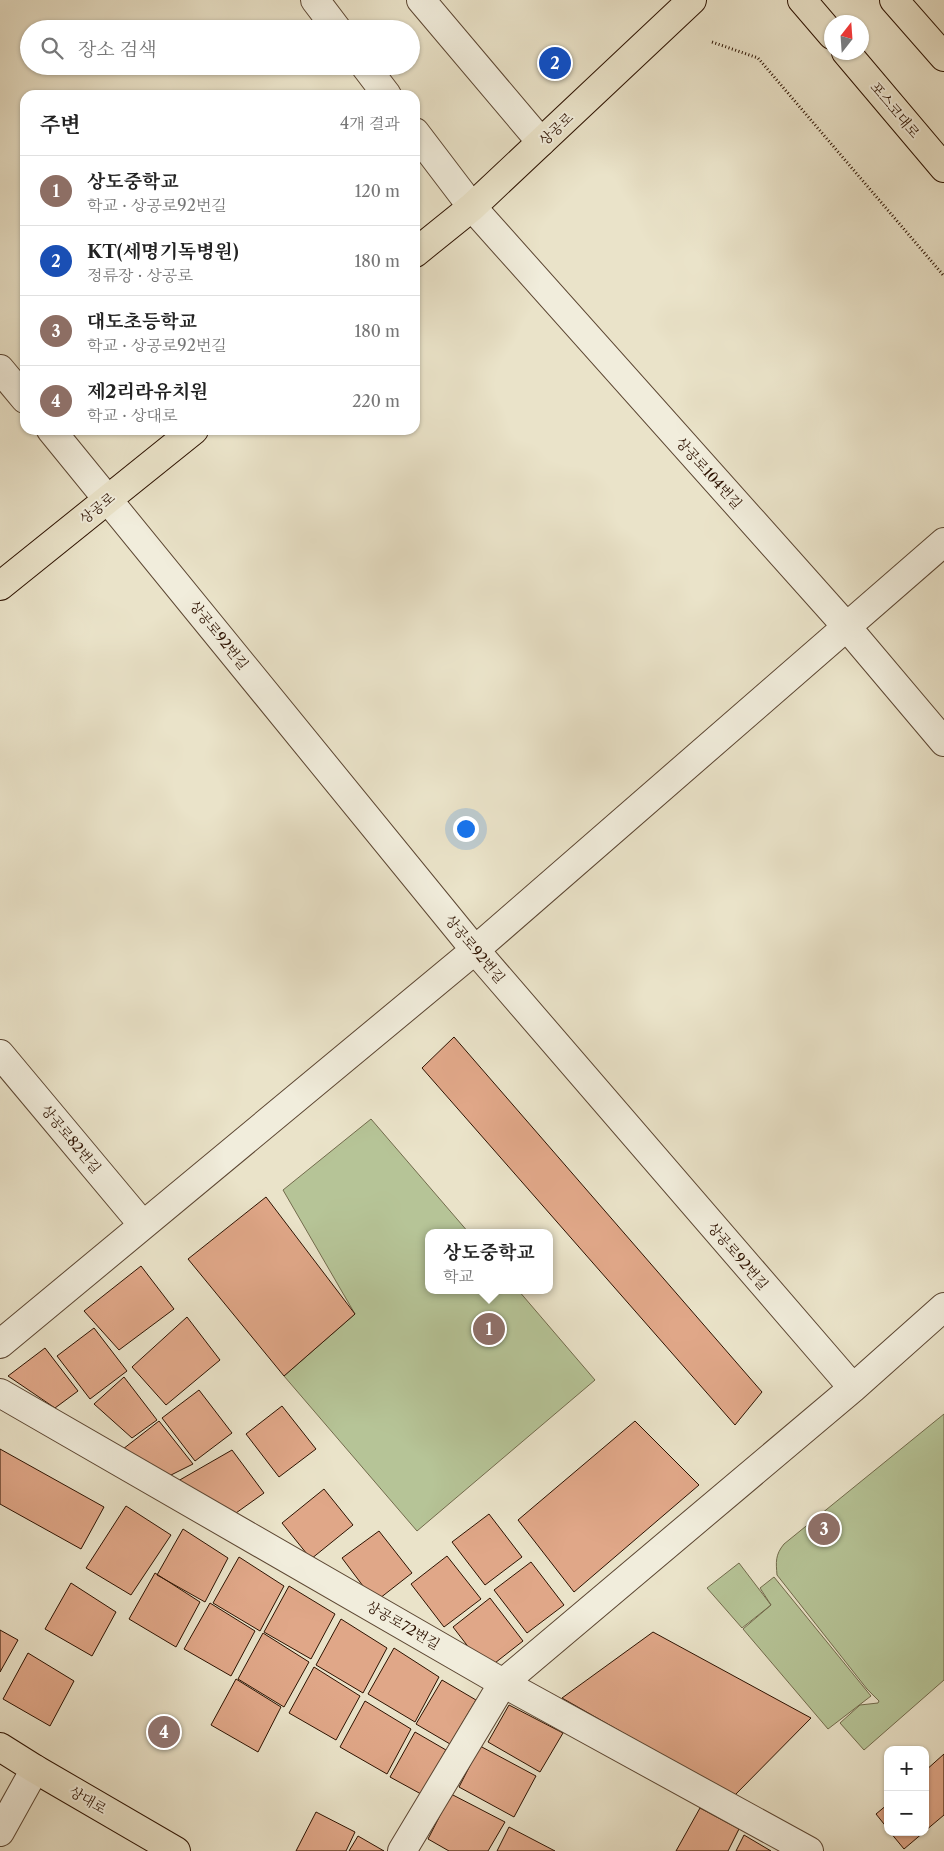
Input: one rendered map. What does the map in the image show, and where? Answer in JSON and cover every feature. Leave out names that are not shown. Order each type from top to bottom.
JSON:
[{"type":"main road","name":"상공로","points":[[420,249],[472,207],[692,0]]},
{"type":"main road","points":[[802,0],[824,26]]},
{"type":"main road","points":[[894,0],[944,57]]},
{"type":"main road","name":"포스코대로","points":[[853,60],[944,168]]},
{"type":"main road","name":"상공로","points":[[0,586],[188,435]]},
{"type":"main road","name":"상대로","points":[[0,1747],[176,1851]]},
{"type":"street","points":[[315,0],[330,20]]},
{"type":"street","points":[[421,0],[541,142]]},
{"type":"street","points":[[372,75],[383,90]]},
{"type":"street","name":"상공로104번길","points":[[420,139],[472,207],[846,626],[944,742]]},
{"type":"street","points":[[0,369],[20,393]]},
{"type":"street","name":"상공로92번길","points":[[55,435],[475,950],[853,1388]]},
{"type":"street","points":[[0,1344],[475,950],[944,542]]},
{"type":"street","name":"상공로82번길","points":[[0,1054],[143,1225]]},
{"type":"street","points":[[402,1851],[503,1683],[853,1388],[944,1307]]},
{"type":"street","name":"상공로72번길","points":[[0,1393],[503,1683],[809,1851]]},
{"type":"street","points":[[0,1832],[35,1769]]},
{"type":"path","points":[[712,42],[758,58],[944,276]]},
{"type":"green space","points":[[371,1119],[466,1229],[425,1229],[425,1294],[521,1294],[595,1380],[417,1531],[284,1376],[355,1314],[283,1190]]},
{"type":"green space","points":[[944,1414],[944,1680],[864,1750],[840,1723],[860,1705],[878,1703],[879,1701],[867,1689],[777,1575],[776,1562],[784,1544]]},
{"type":"green space","points":[[739,1563],[771,1605],[742,1628],[707,1588]]},
{"type":"green space","points":[[774,1577],[871,1696],[828,1729],[743,1629],[771,1605],[760,1588]]},
{"type":"building","points":[[454,1037],[762,1392],[735,1425],[422,1068]]},
{"type":"building","points":[[266,1197],[355,1314],[284,1376],[188,1259]]},
{"type":"building","points":[[141,1266],[174,1309],[119,1350],[84,1311]]},
{"type":"building","points":[[187,1317],[220,1360],[166,1405],[132,1367]]},
{"type":"building","points":[[94,1328],[127,1371],[90,1399],[57,1356]]},
{"type":"building","points":[[45,1348],[78,1391],[55,1408],[8,1376]]},
{"type":"building","points":[[124,1377],[157,1420],[132,1438],[94,1404]]},
{"type":"building","points":[[199,1390],[232,1433],[195,1461],[162,1418]]},
{"type":"building","points":[[282,1406],[316,1449],[279,1477],[246,1434]]},
{"type":"building","points":[[159,1421],[193,1464],[169,1476],[123,1449]]},
{"type":"building","points":[[635,1421],[699,1485],[574,1592],[518,1520]]},
{"type":"building","points":[[0,1449],[104,1507],[81,1549],[0,1504]]},
{"type":"building","points":[[232,1450],[264,1493],[236,1513],[178,1481]]},
{"type":"building","points":[[324,1489],[353,1525],[311,1559],[282,1523]]},
{"type":"building","points":[[126,1506],[171,1535],[131,1595],[86,1568]]},
{"type":"building","points":[[489,1514],[522,1557],[485,1585],[452,1542]]},
{"type":"building","points":[[183,1529],[228,1558],[205,1602],[157,1575]]},
{"type":"building","points":[[379,1531],[412,1573],[375,1602],[342,1558]]},
{"type":"building","points":[[447,1556],[481,1599],[444,1627],[411,1584]]},
{"type":"building","points":[[239,1557],[284,1586],[260,1631],[213,1603]]},
{"type":"building","points":[[531,1562],[564,1605],[527,1633],[494,1590]]},
{"type":"building","points":[[155,1573],[200,1602],[176,1647],[129,1619]]},
{"type":"building","points":[[71,1583],[116,1612],[92,1656],[45,1629]]},
{"type":"building","points":[[289,1586],[335,1614],[311,1659],[264,1632]]},
{"type":"building","points":[[490,1598],[523,1641],[486,1670],[453,1627]]},
{"type":"building","points":[[210,1603],[255,1631],[231,1676],[184,1649]]},
{"type":"building","points":[[341,1619],[387,1648],[363,1693],[316,1665]]},
{"type":"building","points":[[0,1630],[18,1640],[0,1672]]},
{"type":"building","points":[[653,1632],[811,1718],[734,1796],[562,1698]]},
{"type":"building","points":[[263,1633],[309,1662],[284,1707],[238,1679]]},
{"type":"building","points":[[394,1648],[439,1677],[415,1722],[368,1694]]},
{"type":"building","points":[[28,1653],[74,1681],[50,1726],[3,1699]]},
{"type":"building","points":[[314,1667],[360,1696],[336,1740],[289,1713]]},
{"type":"building","points":[[236,1679],[281,1707],[258,1752],[211,1725]]},
{"type":"building","points":[[442,1680],[476,1700],[450,1744],[416,1724]]},
{"type":"building","points":[[365,1701],[411,1729],[387,1774],[340,1747]]},
{"type":"building","points":[[509,1705],[563,1733],[540,1772],[488,1742]]},
{"type":"building","points":[[415,1732],[446,1750],[421,1794],[390,1777]]},
{"type":"building","points":[[480,1746],[536,1776],[514,1817],[459,1787]]},
{"type":"building","points":[[944,1754],[944,1815],[929,1828],[929,1791],[929,1767]]},
{"type":"building","points":[[451,1794],[505,1822],[488,1851],[449,1851],[428,1839]]},
{"type":"building","points":[[884,1807],[884,1824],[876,1814]]},
{"type":"building","points":[[700,1808],[739,1829],[728,1851],[676,1851]]},
{"type":"building","points":[[316,1812],[355,1832],[346,1851],[296,1851]]},
{"type":"building","points":[[509,1827],[555,1851],[497,1851]]},
{"type":"building","points":[[744,1835],[771,1851],[736,1851]]},
{"type":"building","points":[[358,1836],[384,1851],[349,1851]]},
{"type":"building","points":[[893,1836],[919,1836],[904,1849]]},
{"type":"place","name":"KT(세명기독병원)","points":[[555,63]]},
{"type":"place","name":"상도중학교","points":[[489,1329]]},
{"type":"place","name":"대도초등학교","points":[[824,1529]]},
{"type":"place","name":"제2리라유치원","points":[[164,1732]]}]
